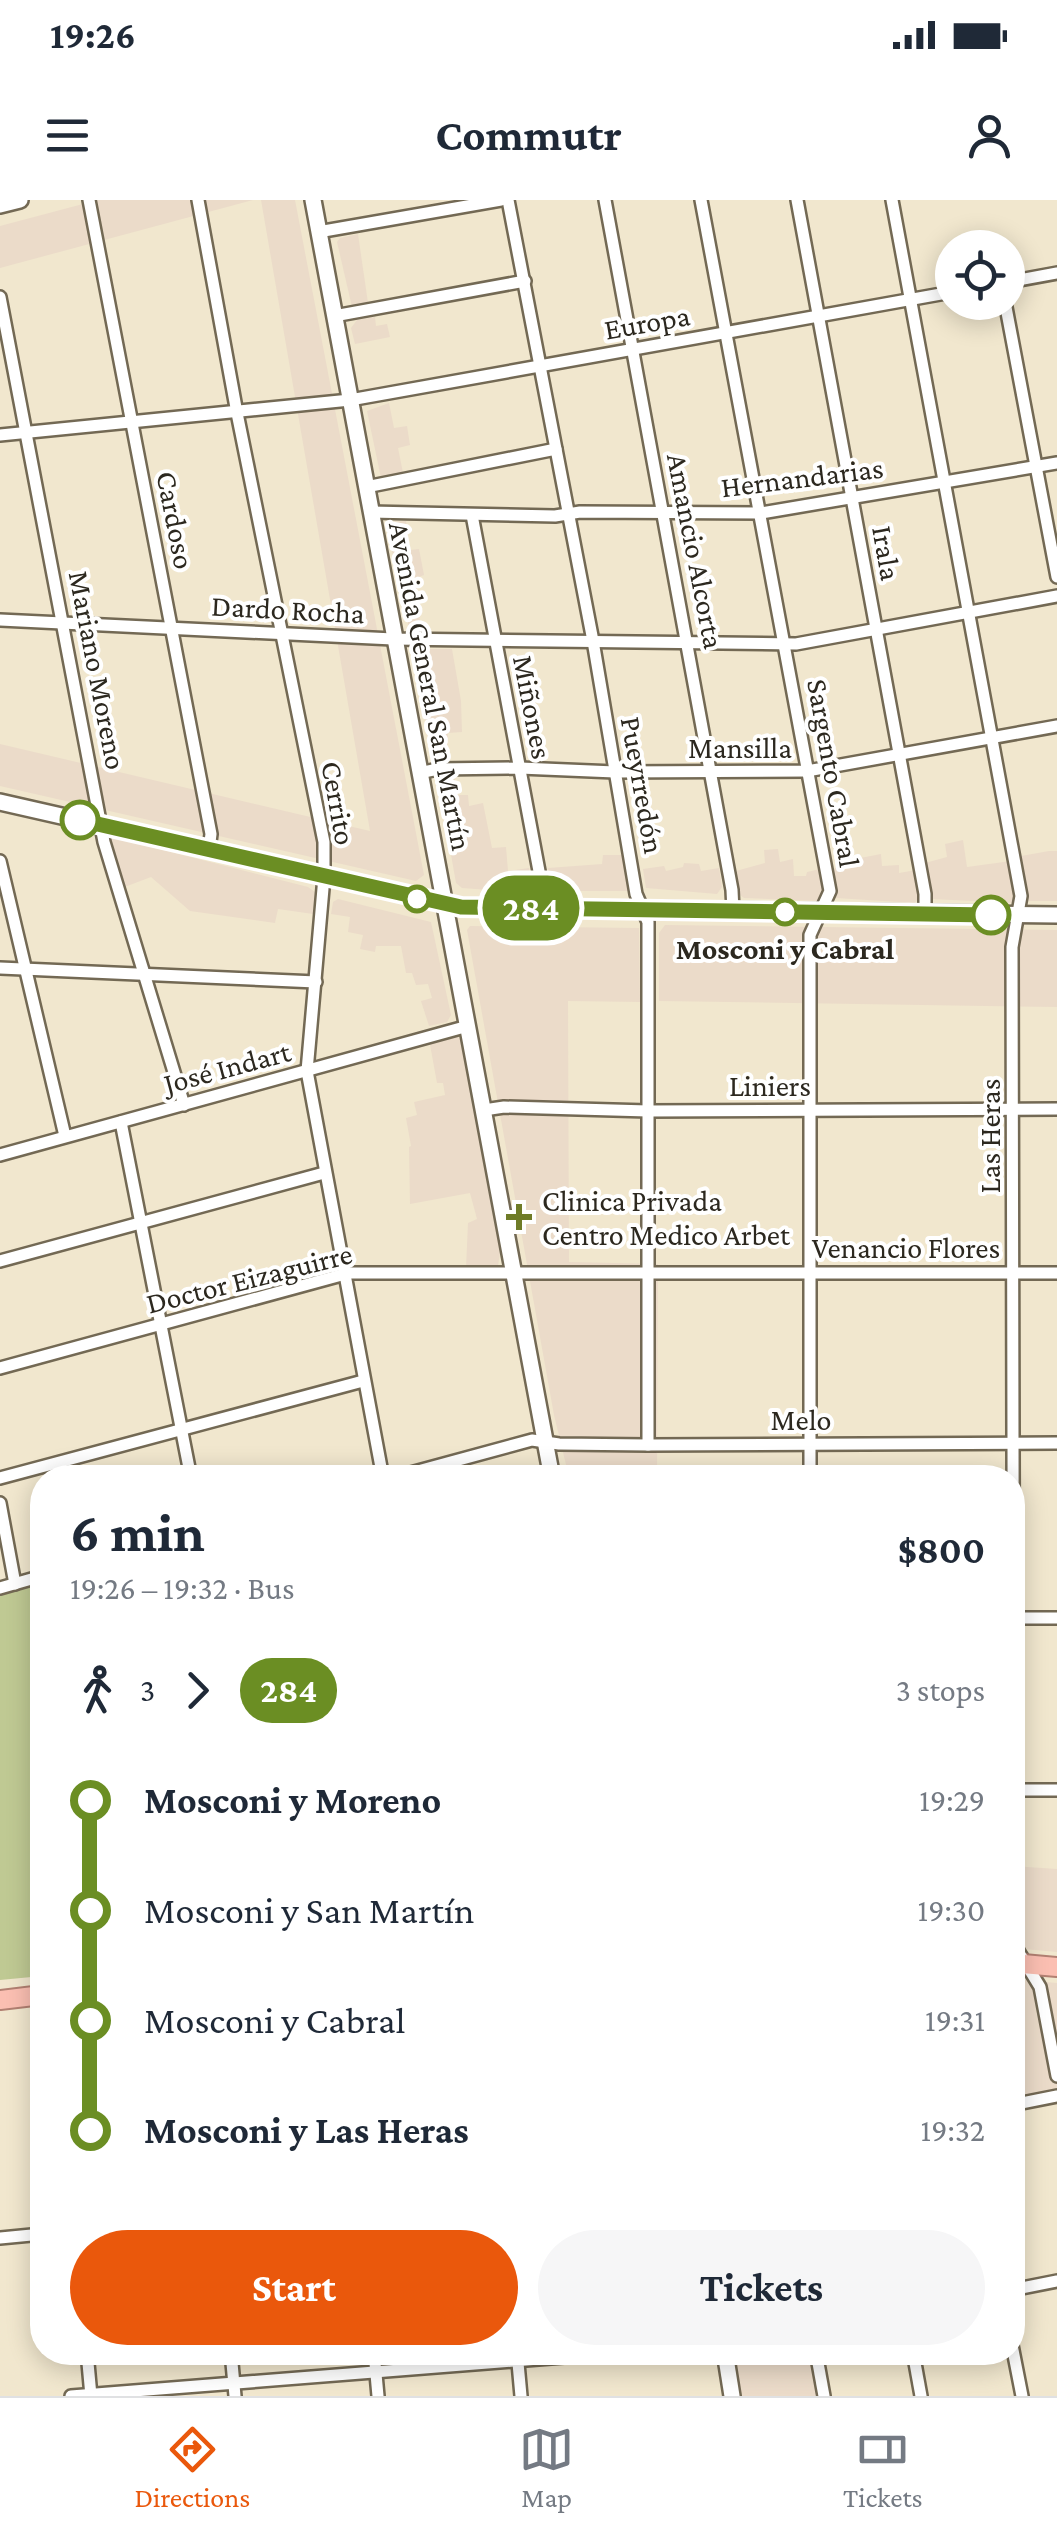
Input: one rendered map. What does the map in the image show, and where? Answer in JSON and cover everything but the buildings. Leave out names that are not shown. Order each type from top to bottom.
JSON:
[{"type":"highway","points":[[1025,1964],[1057,1967]]},
{"type":"highway","points":[[0,2000],[30,1996]]},
{"type":"main road","points":[[0,206],[20,200]]},
{"type":"main road","name":"Avenida General San Martín","points":[[313,200],[550,1465]]},
{"type":"main road","points":[[0,802],[444,905],[1057,914]]},
{"type":"main road","points":[[727,2365],[732,2396]]},
{"type":"street","name":"Cardoso","points":[[90,200],[211,834],[208,850]]},
{"type":"street","name":"Cerrito","points":[[198,200],[324,842],[307,1071],[380,1465]]},
{"type":"street","points":[[318,232],[500,200]]},
{"type":"street","name":"Pueyrredón","points":[[508,200],[593,640],[636,894],[648,922],[648,1444]]},
{"type":"street","name":"Amancio Alcorta","points":[[605,200],[688,642],[733,911]]},
{"type":"street","name":"Sargento Cabral","points":[[701,200],[830,891],[810,936],[810,1465]]},
{"type":"street","name":"Irala","points":[[797,200],[925,914]]},
{"type":"street","name":"Las Heras","points":[[892,200],[1021,896],[1012,947],[1015,1465]]},
{"type":"street","points":[[1025,279],[1057,273]]},
{"type":"street","points":[[334,316],[525,281]]},
{"type":"street","name":"Europa","points":[[0,435],[350,400],[935,295]]},
{"type":"street","name":"Mariano Moreno","points":[[0,297],[101,824],[184,1105]]},
{"type":"street","points":[[1008,320],[1057,577]]},
{"type":"street","points":[[366,487],[556,448]]},
{"type":"street","name":"Hernandarias","points":[[370,512],[761,513],[1057,463]]},
{"type":"street","name":"Miñones","points":[[472,515],[542,888],[542,908]]},
{"type":"street","name":"Dardo Rocha","points":[[0,620],[393,639],[786,644],[1057,596]]},
{"type":"street","name":"Mansilla","points":[[419,773],[438,769],[520,768],[615,772],[807,771],[1057,726]]},
{"type":"street","points":[[0,861],[65,1136]]},
{"type":"street","points":[[0,968],[316,982]]},
{"type":"street","name":"José Indart","points":[[0,1155],[468,1026]]},
{"type":"street","name":"Liniers","points":[[484,1110],[504,1106],[648,1111],[1057,1109]]},
{"type":"street","points":[[121,1122],[188,1465]]},
{"type":"street","points":[[0,1261],[324,1173]]},
{"type":"street","name":"Venancio Flores","points":[[514,1274],[1057,1272]]},
{"type":"street","name":"Doctor Eizaguirre","points":[[0,1368],[343,1274],[514,1274]]},
{"type":"street","points":[[48,1465],[362,1381]]},
{"type":"street","name":"Melo","points":[[438,1465],[526,1440],[648,1444],[1057,1443]]},
{"type":"street","points":[[0,1478],[30,1470]]},
{"type":"street","points":[[0,1503],[15,1584]]},
{"type":"street","points":[[0,1588],[30,1580]]},
{"type":"street","points":[[1025,1618],[1057,1618]]},
{"type":"street","points":[[1025,1790],[1057,1790]]},
{"type":"street","name":"Las Heras","points":[[1025,1971],[1040,1987],[1057,2076]]},
{"type":"street","points":[[1025,2102],[1057,2096]]},
{"type":"street","points":[[0,2238],[30,2235]]},
{"type":"street","points":[[1025,2287],[1057,2281]]},
{"type":"street","points":[[88,2365],[91,2395]]},
{"type":"street","points":[[375,2365],[378,2396]]},
{"type":"street","points":[[71,2396],[234,2389],[451,2365]]},
{"type":"street","points":[[519,2365],[522,2396]]},
{"type":"street","points":[[818,2365],[824,2396]]},
{"type":"street","points":[[915,2365],[921,2396]]},
{"type":"street","points":[[1016,2365],[1022,2396]]},
{"type":"shaded area","points":[[98,200],[253,200],[0,268],[0,226]]},
{"type":"shaded area","points":[[261,200],[295,200],[424,875],[416,881],[0,786],[0,744],[370,831]]},
{"type":"shaded area","points":[[358,234],[368,303],[352,307],[337,242]]},
{"type":"shaded area","points":[[375,317],[376,326],[387,324],[390,337],[355,344],[351,328],[357,320]]},
{"type":"shaded area","points":[[389,403],[394,428],[407,426],[410,445],[398,448],[403,473],[381,478],[367,411]]},
{"type":"shaded area","points":[[406,521],[410,550],[419,549],[424,575],[416,578],[421,634],[413,634],[409,629],[387,528],[391,522]]},
{"type":"shaded area","points":[[418,649],[452,649],[462,732],[448,733],[446,762],[432,759],[414,657]]},
{"type":"shaded area","points":[[441,777],[455,777],[455,795],[468,795],[469,806],[483,803],[492,848],[506,847],[508,871],[529,868],[529,893],[462,888],[456,883],[438,781]]},
{"type":"shaded area","points":[[109,839],[308,887],[315,892],[313,914],[278,909],[275,923],[190,911],[151,877],[122,888]]},
{"type":"shaded area","points":[[963,840],[967,867],[1011,861],[1016,898],[1013,903],[932,899],[925,863],[947,857],[945,844]]},
{"type":"shaded area","points":[[778,849],[780,862],[793,859],[794,876],[806,876],[807,872],[820,869],[825,894],[821,901],[740,895],[736,871],[765,863],[764,850]]},
{"type":"shaded area","points":[[1057,851],[1057,901],[1029,901],[1021,856]]},
{"type":"shaded area","points":[[881,854],[882,866],[899,865],[899,873],[916,870],[919,896],[915,903],[836,898],[832,869]]},
{"type":"shaded area","points":[[603,855],[623,855],[630,891],[556,891],[551,886],[548,868],[602,864]]},
{"type":"shaded area","points":[[684,863],[699,864],[701,871],[719,868],[722,887],[717,894],[646,888],[643,869],[664,866],[666,871],[683,867]]},
{"type":"shaded area","points":[[338,899],[431,922],[451,1015],[447,1022],[429,1026],[421,1001],[432,998],[428,984],[416,985],[412,973],[406,973],[401,946],[376,946],[375,952],[360,949],[363,935],[348,932],[350,917],[331,914],[333,902]]},
{"type":"shaded area","points":[[665,925],[1057,930],[1057,1007],[659,1001],[659,933]]},
{"type":"shaded area","points":[[470,926],[639,928],[640,1002],[568,1001],[569,1262],[658,1264],[657,1465],[566,1465],[467,930]]},
{"type":"shaded area","points":[[454,1033],[461,1040],[500,1253],[498,1266],[493,1268],[466,1268],[468,1223],[477,1219],[470,1193],[410,1204],[411,1146],[406,1118],[417,1115],[414,1102],[445,1095],[443,1083],[437,1083],[429,1039]]},
{"type":"shaded area","points":[[1025,1867],[1057,1869],[1057,1952],[1025,1949]]},
{"type":"shaded area","points":[[1025,1980],[1057,1983],[1057,2089],[1025,2095]]},
{"type":"shaded area","points":[[736,2365],[814,2365],[820,2396],[742,2396]]},
{"type":"green space","points":[[30,1582],[30,1977],[0,1980],[0,1591]]},
{"type":"bus line","name":"284","points":[[80,820],[461,907],[991,915]]},
{"type":"place","name":"Mosconi y Cabral","points":[[785,912]]},
{"type":"place","name":"Clinica Privada Centro Medico Arbet","points":[[519,1217]]}]
